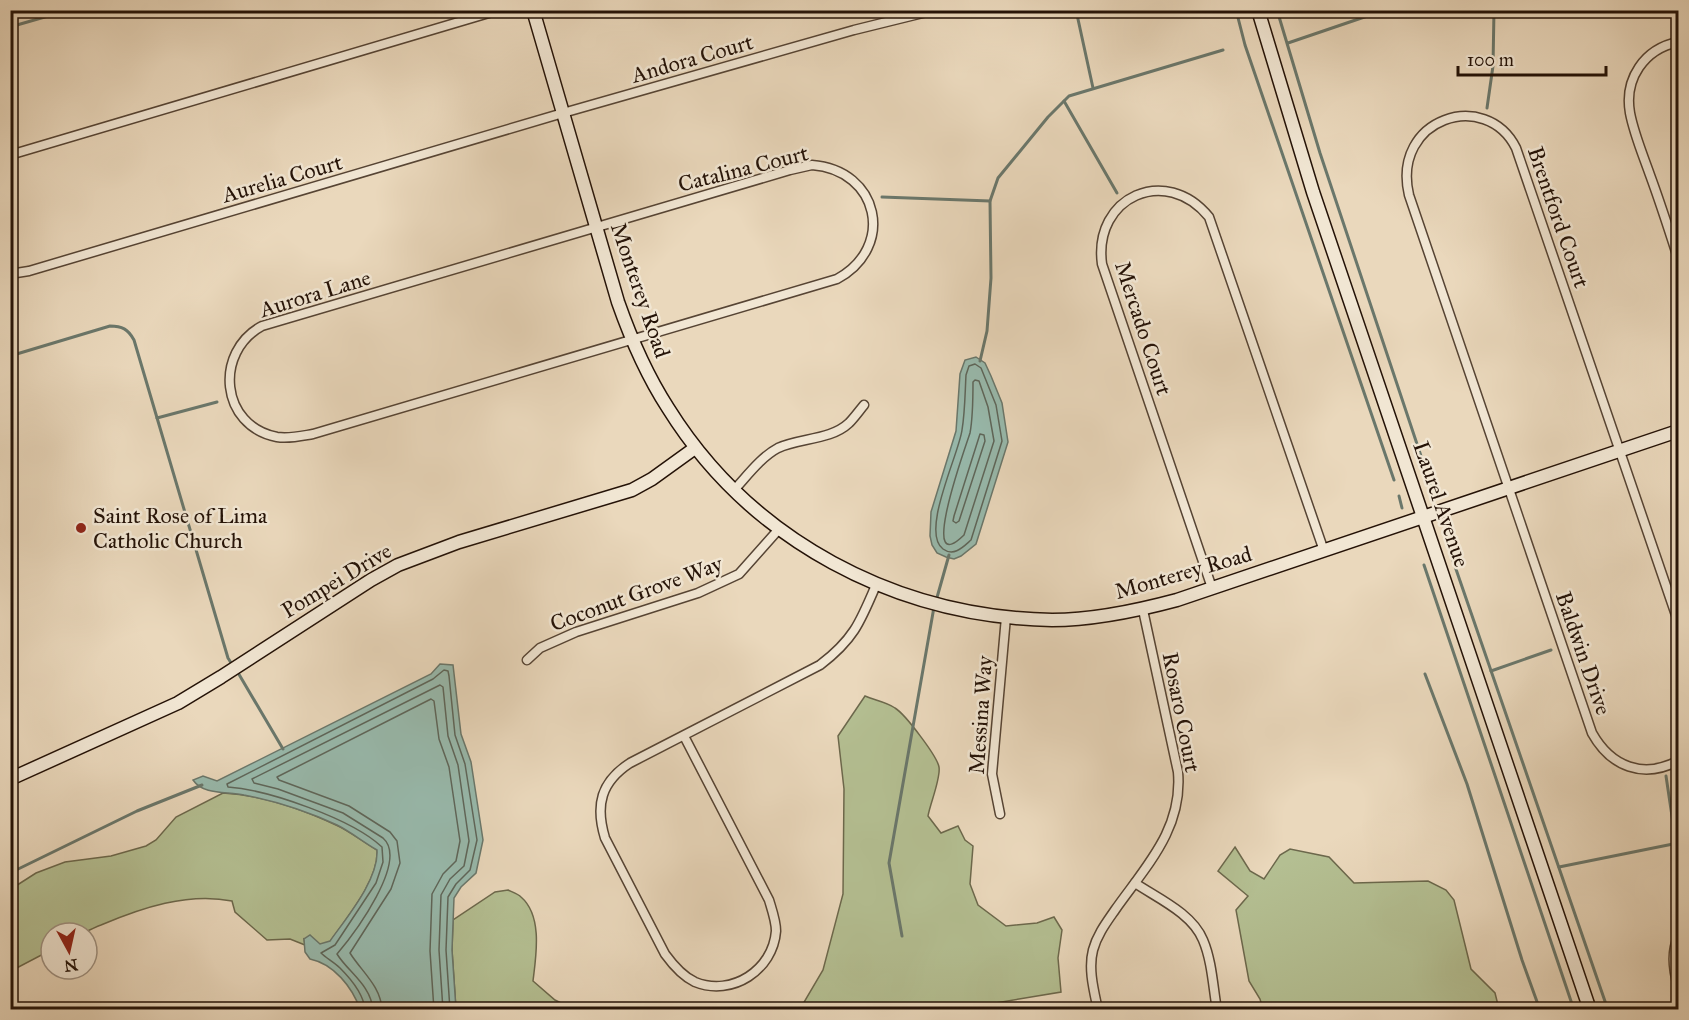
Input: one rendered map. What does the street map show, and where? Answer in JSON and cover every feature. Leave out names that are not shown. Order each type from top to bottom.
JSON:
[{"type":"street","points":[[10,155],[499,10]]},
{"type":"street","name":"Monterey Road","points":[[533,10],[618,302],[631,339],[668,409],[695,448],[734,490],[778,529],[813,552],[876,585],[942,607],[1006,618],[1053,620],[1143,610],[1425,518],[1678,431]]},
{"type":"street","name":"Andora Court","points":[[563,113],[854,30],[935,10]]},
{"type":"street","name":"Laurel Avenue","points":[[1258,10],[1313,192],[1590,1010]]},
{"type":"street","points":[[1678,42],[1663,46],[1645,59],[1633,78],[1629,101],[1633,125],[1678,258]]},
{"type":"street","name":"Aurelia Court","points":[[10,274],[29,271],[563,113]]},
{"type":"street","name":"Brentford Court","points":[[1509,489],[1407,186],[1408,158],[1414,144],[1424,132],[1447,119],[1460,116],[1485,120],[1503,130],[1514,142],[1620,451]]},
{"type":"street","name":"Catalina Court","points":[[596,227],[812,165],[830,167],[846,175],[859,186],[870,205],[873,227],[869,247],[863,258],[844,275],[821,284],[631,339]]},
{"type":"street","name":"Mercado Court","points":[[1212,588],[1102,264],[1101,245],[1107,223],[1121,204],[1143,193],[1161,191],[1187,196],[1209,217],[1324,551]]},
{"type":"street","name":"Aurora Lane","points":[[596,227],[262,326],[246,338],[234,355],[230,373],[230,392],[236,408],[246,422],[254,428],[279,438],[298,437],[631,339]]},
{"type":"street","points":[[734,490],[766,456],[776,449],[830,433],[848,424],[864,405]]},
{"type":"street","name":"Pompei Drive","points":[[10,779],[165,709],[221,677],[398,565],[442,547],[632,490],[652,479],[695,448]]},
{"type":"street","points":[[1620,451],[1678,621]]},
{"type":"street","name":"Baldwin Drive","points":[[1509,489],[1598,744],[1613,758],[1634,768],[1661,768],[1678,761]]},
{"type":"street","name":"Coconut Grove Way","points":[[527,660],[540,648],[576,632],[698,593],[738,574],[778,529]]},
{"type":"street","points":[[684,736],[769,900],[774,916],[776,929],[774,940],[771,952],[763,964],[753,974],[726,986],[695,982],[674,967],[665,954],[605,838],[602,828],[603,793],[614,776],[630,763],[819,665],[838,651],[859,625],[876,585]]},
{"type":"street","name":"Rosaro Court","points":[[1098,1010],[1091,969],[1092,952],[1098,936],[1170,829],[1179,790],[1176,762],[1143,610]]},
{"type":"street","name":"Messina Way","points":[[1000,814],[992,774],[1006,618]]},
{"type":"street","points":[[1135,883],[1180,913],[1200,934],[1207,953],[1217,1010]]},
{"type":"street","points":[[1678,937],[1674,965],[1678,986]]},
{"type":"green space","points":[[865,696],[888,704],[900,712],[933,754],[939,767],[928,816],[941,833],[958,826],[965,840],[973,846],[970,884],[978,905],[1006,926],[1037,923],[1054,917],[1062,930],[1058,958],[1061,992],[995,1003],[996,1009],[800,1009],[823,970],[843,894],[844,789],[838,736]]},
{"type":"green space","points":[[223,793],[281,804],[341,827],[377,850],[373,874],[353,910],[330,942],[320,945],[304,939],[305,945],[290,939],[267,940],[235,912],[232,901],[182,900],[148,908],[99,926],[99,921],[39,921],[39,956],[11,971],[11,889],[36,873],[65,862],[111,856],[146,846],[156,840],[176,817]]},
{"type":"green space","points":[[1235,847],[1250,871],[1264,879],[1280,855],[1290,849],[1329,857],[1354,883],[1428,881],[1446,890],[1454,900],[1471,969],[1495,993],[1499,1009],[1279,1010],[1278,1004],[1262,1006],[1249,981],[1236,910],[1248,896],[1218,871]]},
{"type":"green space","points":[[508,890],[521,897],[533,915],[536,937],[533,981],[555,1000],[573,1009],[456,1009],[452,950],[453,920],[495,892]]},
{"type":"water","points":[[976,357],[985,363],[1002,403],[1008,442],[976,544],[954,559],[937,553],[932,545],[931,512],[956,431],[960,374],[965,360]]},
{"type":"water","points":[[440,664],[453,665],[461,734],[471,762],[483,840],[476,873],[461,887],[454,898],[452,950],[456,1009],[360,1009],[347,985],[334,971],[310,959],[305,952],[304,939],[310,935],[320,944],[330,941],[367,885],[373,873],[377,850],[342,828],[315,816],[256,797],[203,789],[193,780],[203,776],[217,781],[431,674]]},
{"type":"waterway","points":[[10,27],[69,10]]},
{"type":"waterway","points":[[1076,10],[1093,88]]},
{"type":"waterway","points":[[1236,10],[1245,45],[1394,480]]},
{"type":"waterway","points":[[1277,10],[1320,153],[1434,495]]},
{"type":"waterway","points":[[1288,43],[1385,10]]},
{"type":"waterway","points":[[1487,108],[1493,66],[1494,10]]},
{"type":"waterway","points":[[980,361],[987,331],[991,278],[990,201],[998,178],[1048,117],[1069,96],[1223,50]]},
{"type":"waterway","points":[[1064,101],[1117,193]]},
{"type":"waterway","points":[[882,197],[990,201]]},
{"type":"waterway","points":[[10,356],[110,326],[124,329],[132,336],[228,658],[233,666]]},
{"type":"waterway","points":[[157,418],[217,402]]},
{"type":"waterway","points":[[1399,496],[1402,508]]},
{"type":"waterway","points":[[1448,546],[1608,1010]]},
{"type":"waterway","points":[[936,601],[949,555]]},
{"type":"waterway","points":[[1424,565],[1574,1010]]},
{"type":"waterway","points":[[902,936],[889,863],[934,607]]},
{"type":"waterway","points":[[1491,671],[1551,650]]},
{"type":"waterway","points":[[237,671],[283,749]]},
{"type":"waterway","points":[[1425,674],[1467,784],[1540,1010]]},
{"type":"waterway","points":[[1666,776],[1676,843]]},
{"type":"waterway","points":[[10,873],[137,811],[202,785]]},
{"type":"waterway","points":[[1559,867],[1678,843]]},
{"type":"place","name":"Saint Rose of Lima Catholic Church","points":[[81,528]]}]
